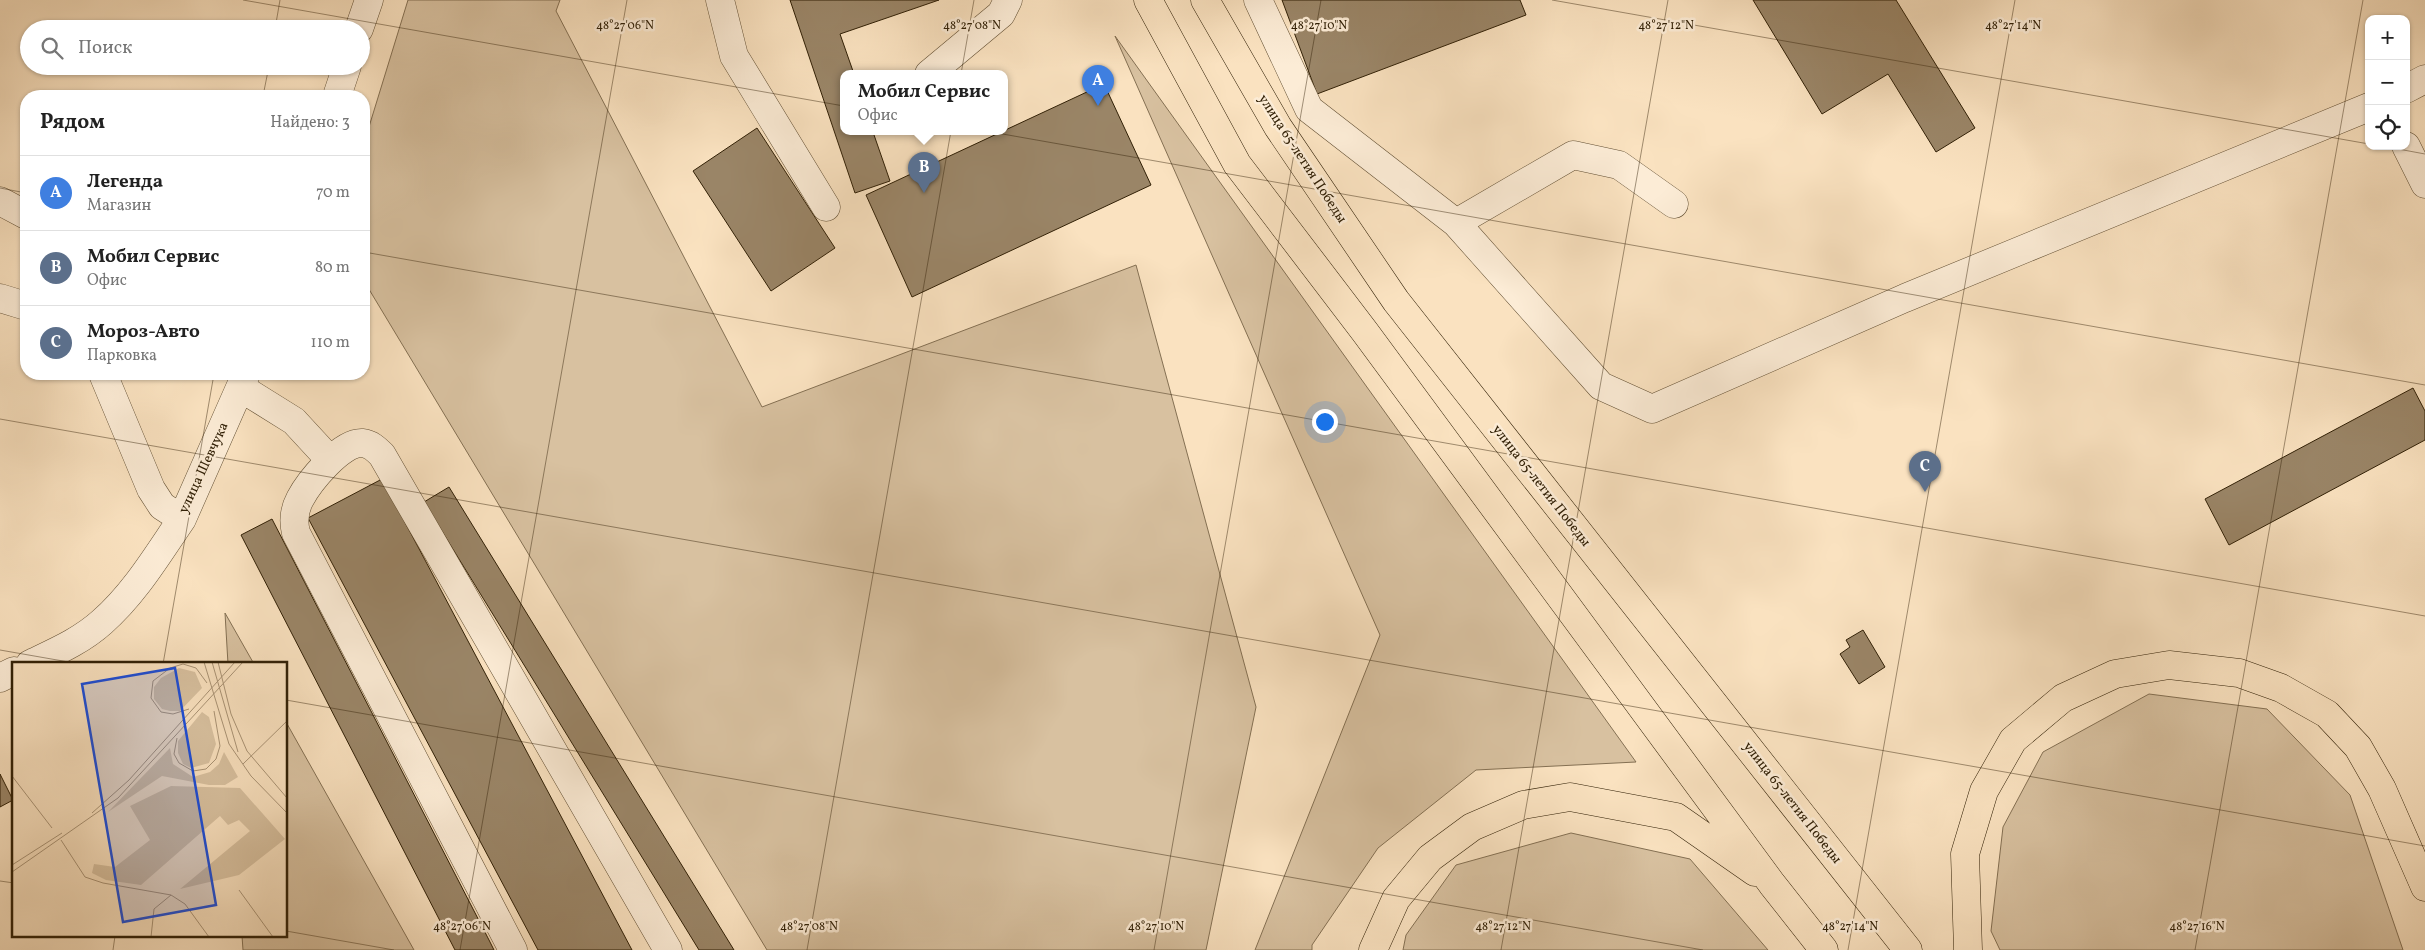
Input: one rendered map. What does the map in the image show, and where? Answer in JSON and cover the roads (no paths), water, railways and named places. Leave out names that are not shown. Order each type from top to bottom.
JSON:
[{"type":"main road","points":[[1148,0],[1237,164],[1365,332],[1772,884],[1824,950]]},
{"type":"main road","name":"улица 65-летия Победы","points":[[1205,0],[1278,127],[1396,301],[1908,950]]},
{"type":"main road","points":[[1968,950],[1965,854],[1984,791],[2013,740],[2063,698],[2115,674],[2169,665],[2239,673],[2281,688],[2328,714],[2358,747],[2382,789],[2425,887]]},
{"type":"main road","points":[[1373,950],[1396,899],[1430,858],[1472,827],[1523,805],[1570,797],[1676,817],[1772,884]]},
{"type":"street","points":[[362,20],[369,0]]},
{"type":"street","points":[[720,0],[734,56],[826,208]]},
{"type":"street","points":[[934,70],[1001,14],[1008,0]]},
{"type":"street","points":[[1258,0],[1309,109],[1456,222],[1601,386],[1652,409],[1906,298],[2365,109]]},
{"type":"street","points":[[339,90],[344,75]]},
{"type":"street","points":[[2410,87],[2425,79]]},
{"type":"street","points":[[2408,150],[2425,184]]},
{"type":"street","points":[[1456,222],[1573,155],[1619,164],[1674,204]]},
{"type":"street","points":[[0,201],[20,212]]},
{"type":"street","points":[[0,298],[20,304]]},
{"type":"street","name":"улица Шевчука","points":[[106,380],[151,489],[162,506],[182,519],[244,381]]},
{"type":"street","points":[[244,381],[294,421],[330,460]]},
{"type":"street","points":[[513,950],[296,532],[294,522],[300,498],[330,460],[347,448],[361,443],[372,445],[382,454],[668,950]]},
{"type":"street","points":[[34,662],[69,646],[102,622],[139,582],[182,519]]},
{"type":"street","points":[[0,678],[12,672]]},
{"type":"place","name":"Легенда","points":[[1098,106]]},
{"type":"place","name":"Мобил Сервис","points":[[924,193]]},
{"type":"place","name":"Мороз-Авто","points":[[1925,492]]}]
